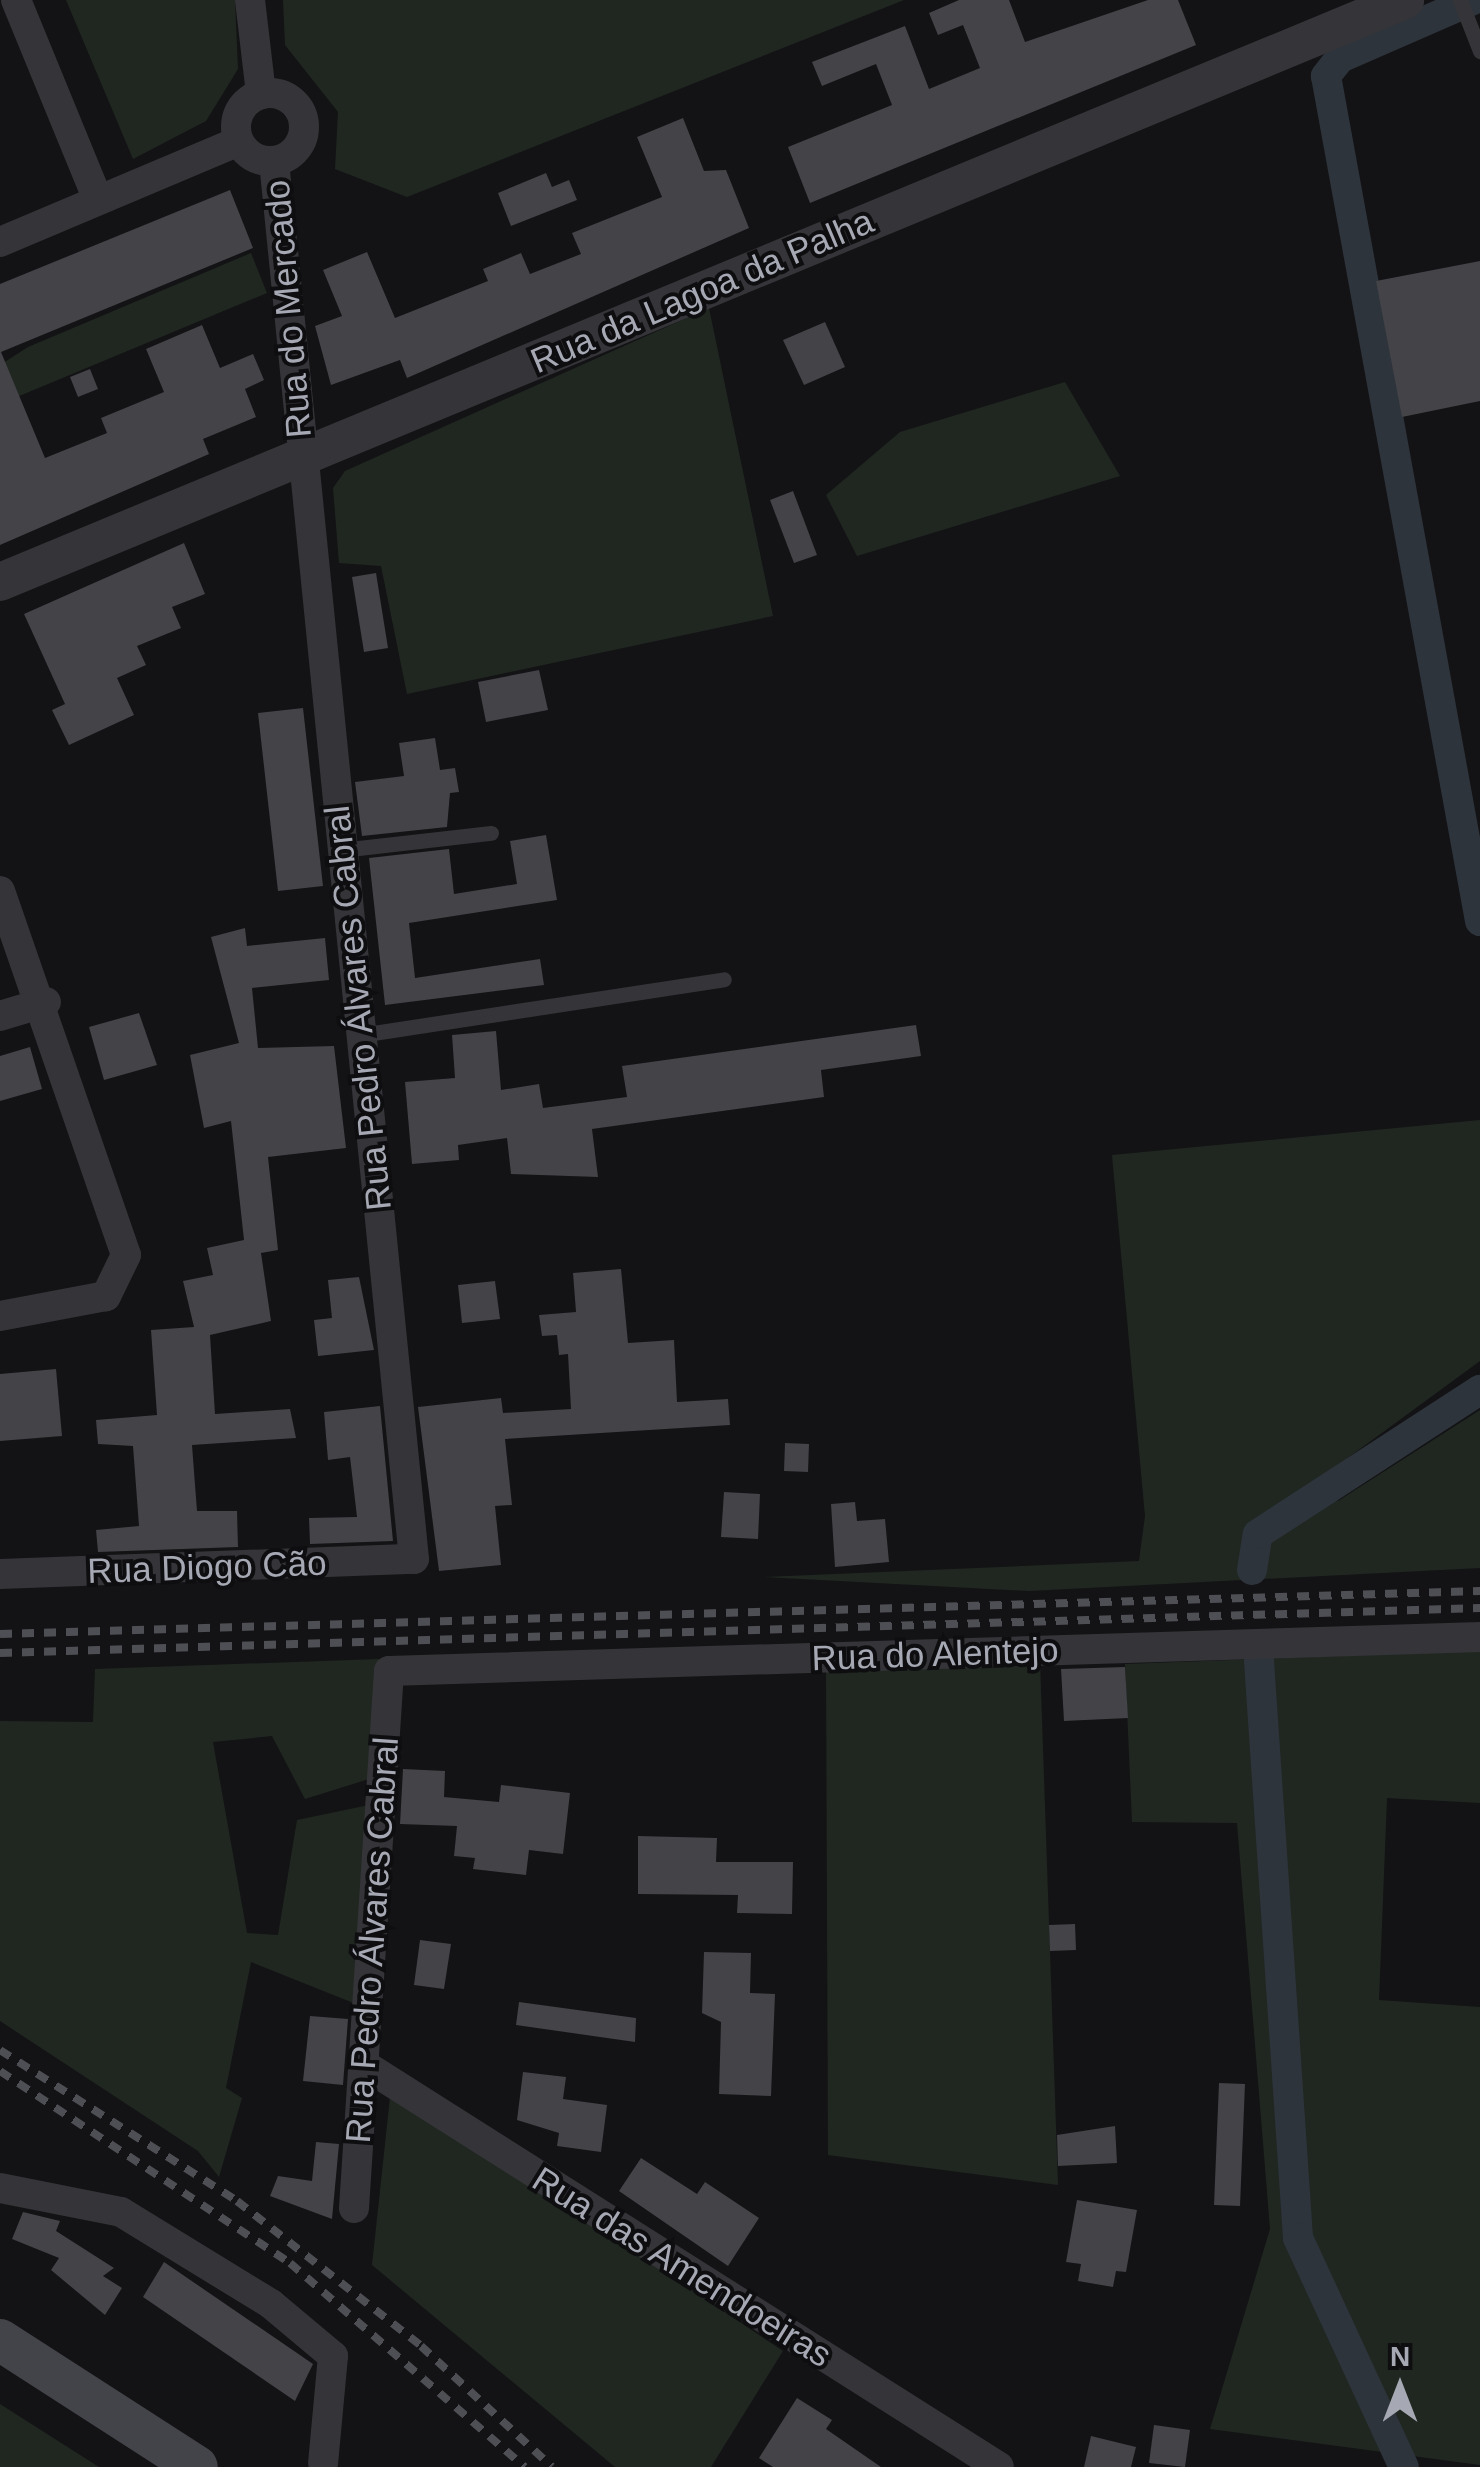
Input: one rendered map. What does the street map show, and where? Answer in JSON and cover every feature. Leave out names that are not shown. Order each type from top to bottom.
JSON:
[{"type":"main road","points":[[0,2340],[197,2467]]},
{"type":"street","points":[[16,0],[98,200]]},
{"type":"street","points":[[250,0],[262,94]]},
{"type":"street","name":"Rua da Lagoa da Palha","points":[[0,582],[1404,0]]},
{"type":"street","points":[[262,94],[284,96],[303,121],[294,152],[274,161],[239,141],[237,118],[262,94]]},
{"type":"street","points":[[0,242],[239,141]]},
{"type":"street","name":"Rua do Mercado","points":[[274,161],[302,458]]},
{"type":"street","name":"Rua Pedro Álvares Cabral","points":[[302,458],[414,1559]]},
{"type":"street","points":[[0,892],[46,1002],[126,1255],[106,1296],[0,1316]]},
{"type":"street","points":[[0,1016],[46,1002]]},
{"type":"street","name":"Rua Diogo Cão","points":[[0,1574],[414,1559]]},
{"type":"street","name":"Rua do Alentejo","points":[[389,1672],[1480,1637]]},
{"type":"street","name":"Rua Pedro Álvares Cabral","points":[[354,2208],[389,1672]]},
{"type":"street","name":"Rua das Amendoeiras","points":[[366,2066],[999,2467]]},
{"type":"street","points":[[0,2188],[121,2212],[271,2304],[333,2356],[323,2464]]},
{"type":"lane","points":[[1460,0],[1480,51]]},
{"type":"lane","points":[[342,850],[491,833]]},
{"type":"lane","points":[[360,1035],[724,980]]},
{"type":"shaded area","points":[[66,0],[235,0],[238,69],[206,121],[133,159]]},
{"type":"shaded area","points":[[283,0],[904,0],[407,197],[335,169],[338,112],[285,45]]},
{"type":"shaded area","points":[[251,253],[267,293],[0,404],[0,365],[28,347]]},
{"type":"shaded area","points":[[709,308],[773,616],[407,694],[381,566],[339,563],[333,488],[345,471]]},
{"type":"shaded area","points":[[1065,382],[1120,476],[857,556],[826,495],[900,432]]},
{"type":"shaded area","points":[[1480,1120],[1480,1361],[1319,1479],[1338,1501],[1480,1410],[1480,1568],[1029,1591],[764,1577],[1139,1561],[1145,1516],[1112,1155]]},
{"type":"shaded area","points":[[1480,1651],[1480,1803],[1387,1798],[1379,2000],[1480,2007],[1480,2465],[1210,2429],[1270,2229],[1237,1823],[1132,1822],[1125,1664]]},
{"type":"shaded area","points":[[379,1659],[369,1779],[305,1799],[272,1736],[213,1742],[247,1933],[278,1935],[297,1820],[369,1805],[356,2004],[251,1962],[226,2088],[242,2098],[219,2177],[198,2151],[0,2021],[0,1721],[93,1722],[95,1669]]},
{"type":"shaded area","points":[[1040,1661],[1058,2185],[828,2155],[826,1663]]},
{"type":"shaded area","points":[[391,2088],[783,2351],[711,2467],[615,2467],[372,2265]]},
{"type":"shaded area","points":[[0,2404],[99,2467],[0,2467]]},
{"type":"building","points":[[959,0],[1009,0],[1025,42],[1148,0],[1178,0],[1196,45],[810,203],[788,147],[892,105],[876,64],[822,86],[812,62],[905,26],[929,89],[980,68],[963,25],[938,35],[929,13]]},
{"type":"building","points":[[683,118],[704,171],[726,170],[749,228],[407,378],[400,360],[331,385],[315,326],[342,316],[323,270],[367,252],[395,318],[488,281],[483,269],[521,253],[530,274],[581,254],[572,233],[662,197],[637,137]]},
{"type":"building","points":[[546,173],[552,187],[569,180],[577,200],[511,226],[498,193]]},
{"type":"building","points":[[230,190],[253,248],[1,352],[45,458],[107,433],[101,418],[164,392],[146,349],[202,325],[220,368],[253,354],[264,380],[245,389],[256,417],[203,439],[209,454],[0,545],[0,284]]},
{"type":"building","points":[[1480,261],[1480,401],[1402,417],[1376,281]]},
{"type":"building","points":[[825,322],[845,367],[804,385],[783,340]]},
{"type":"building","points":[[90,369],[98,389],[78,397],[70,377]]},
{"type":"building","points":[[793,491],[817,555],[794,563],[770,500]]},
{"type":"building","points":[[184,543],[205,594],[172,607],[181,628],[137,646],[146,665],[117,678],[134,715],[69,745],[52,710],[65,704],[24,614]]},
{"type":"building","points":[[376,573],[388,648],[364,652],[352,577]]},
{"type":"building","points":[[539,670],[548,710],[486,722],[478,682]]},
{"type":"building","points":[[303,708],[323,886],[278,891],[258,713]]},
{"type":"building","points":[[435,738],[440,770],[455,768],[459,792],[450,793],[447,827],[362,836],[355,782],[404,776],[399,743]]},
{"type":"building","points":[[546,835],[557,900],[409,923],[415,978],[540,959],[544,985],[385,1005],[369,858],[449,849],[454,894],[517,884],[510,841]]},
{"type":"building","points":[[245,928],[247,946],[325,938],[329,980],[252,988],[258,1048],[334,1046],[346,1148],[268,1157],[278,1250],[261,1253],[271,1321],[210,1335],[215,1414],[290,1409],[296,1438],[192,1445],[197,1511],[237,1511],[238,1547],[98,1552],[96,1530],[139,1526],[133,1446],[98,1444],[96,1420],[157,1415],[151,1330],[194,1327],[183,1281],[213,1275],[207,1248],[244,1240],[231,1121],[204,1128],[190,1055],[239,1043],[211,937]]},
{"type":"building","points":[[139,1013],[157,1065],[104,1080],[89,1027]]},
{"type":"building","points":[[916,1025],[921,1056],[821,1070],[824,1097],[592,1129],[598,1177],[511,1174],[507,1138],[458,1145],[459,1160],[412,1164],[405,1082],[455,1078],[452,1035],[496,1031],[501,1090],[539,1084],[543,1108],[627,1097],[622,1066]]},
{"type":"building","points":[[30,1047],[42,1089],[0,1101],[0,1056]]},
{"type":"building","points":[[621,1269],[628,1343],[674,1340],[677,1402],[728,1399],[730,1425],[505,1439],[512,1505],[495,1506],[501,1565],[439,1571],[418,1407],[501,1398],[503,1413],[571,1409],[568,1354],[559,1355],[557,1335],[542,1336],[539,1315],[576,1312],[573,1273]]},
{"type":"building","points":[[359,1277],[374,1350],[318,1356],[314,1320],[332,1318],[328,1280]]},
{"type":"building","points":[[495,1281],[500,1319],[462,1323],[458,1285]]},
{"type":"building","points":[[56,1369],[62,1436],[0,1441],[0,1374]]},
{"type":"building","points":[[380,1406],[393,1541],[310,1544],[309,1518],[357,1517],[350,1457],[328,1460],[324,1412]]},
{"type":"building","points":[[785,1443],[809,1444],[808,1472],[784,1471]]},
{"type":"building","points":[[724,1492],[760,1494],[758,1539],[721,1537]]},
{"type":"building","points":[[855,1502],[857,1521],[885,1519],[889,1562],[835,1567],[831,1504]]},
{"type":"building","points":[[1125,1667],[1128,1718],[1064,1721],[1061,1669]]},
{"type":"building","points":[[403,1769],[445,1771],[444,1797],[499,1802],[501,1785],[570,1793],[563,1854],[529,1850],[526,1875],[473,1869],[475,1858],[454,1856],[457,1826],[400,1824]]},
{"type":"building","points":[[638,1836],[717,1838],[716,1862],[793,1862],[792,1914],[737,1913],[738,1895],[638,1894]]},
{"type":"building","points":[[1075,1924],[1076,1950],[1050,1951],[1049,1925]]},
{"type":"building","points":[[420,1940],[451,1944],[444,1989],[414,1985]]},
{"type":"building","points":[[704,1952],[751,1953],[750,1993],[775,1994],[771,2096],[719,2094],[721,2022],[702,2013]]},
{"type":"building","points":[[519,2002],[636,2018],[635,2042],[516,2025]]},
{"type":"building","points":[[310,2016],[348,2019],[343,2085],[303,2081]]},
{"type":"building","points":[[523,2072],[566,2077],[563,2099],[607,2105],[601,2152],[557,2146],[559,2133],[517,2120]]},
{"type":"building","points":[[1219,2083],[1245,2084],[1240,2206],[1214,2205]]},
{"type":"building","points":[[1115,2126],[1117,2163],[1058,2166],[1057,2135]]},
{"type":"building","points":[[316,2142],[339,2144],[332,2219],[270,2196],[278,2176],[312,2181]]},
{"type":"building","points":[[641,2158],[697,2194],[705,2182],[759,2218],[728,2266],[619,2191]]},
{"type":"building","points":[[1077,2200],[1137,2210],[1126,2272],[1116,2271],[1113,2287],[1078,2281],[1081,2264],[1066,2262]]},
{"type":"building","points":[[23,2212],[60,2221],[56,2231],[114,2268],[103,2276],[122,2288],[105,2315],[51,2270],[59,2258],[12,2239]]},
{"type":"building","points":[[164,2262],[313,2364],[295,2401],[143,2297]]},
{"type":"building","points":[[797,2398],[832,2420],[826,2429],[881,2467],[773,2467],[759,2458]]},
{"type":"building","points":[[1154,2425],[1190,2430],[1185,2467],[1149,2463]]},
{"type":"building","points":[[1091,2436],[1136,2447],[1131,2467],[1084,2467]]},
{"type":"waterway","points":[[1473,0],[1340,58],[1326,76],[1480,921]]},
{"type":"waterway","points":[[1252,1570],[1258,1534],[1480,1390]]},
{"type":"waterway","points":[[1259,1661],[1298,2238],[1404,2467]]},
{"type":"railway","points":[[0,1634],[1480,1591]]},
{"type":"railway","points":[[0,1653],[1480,1608]]},
{"type":"railway","points":[[0,2050],[237,2201],[421,2346],[552,2467]]},
{"type":"railway","points":[[0,2071],[290,2263],[525,2467]]}]
